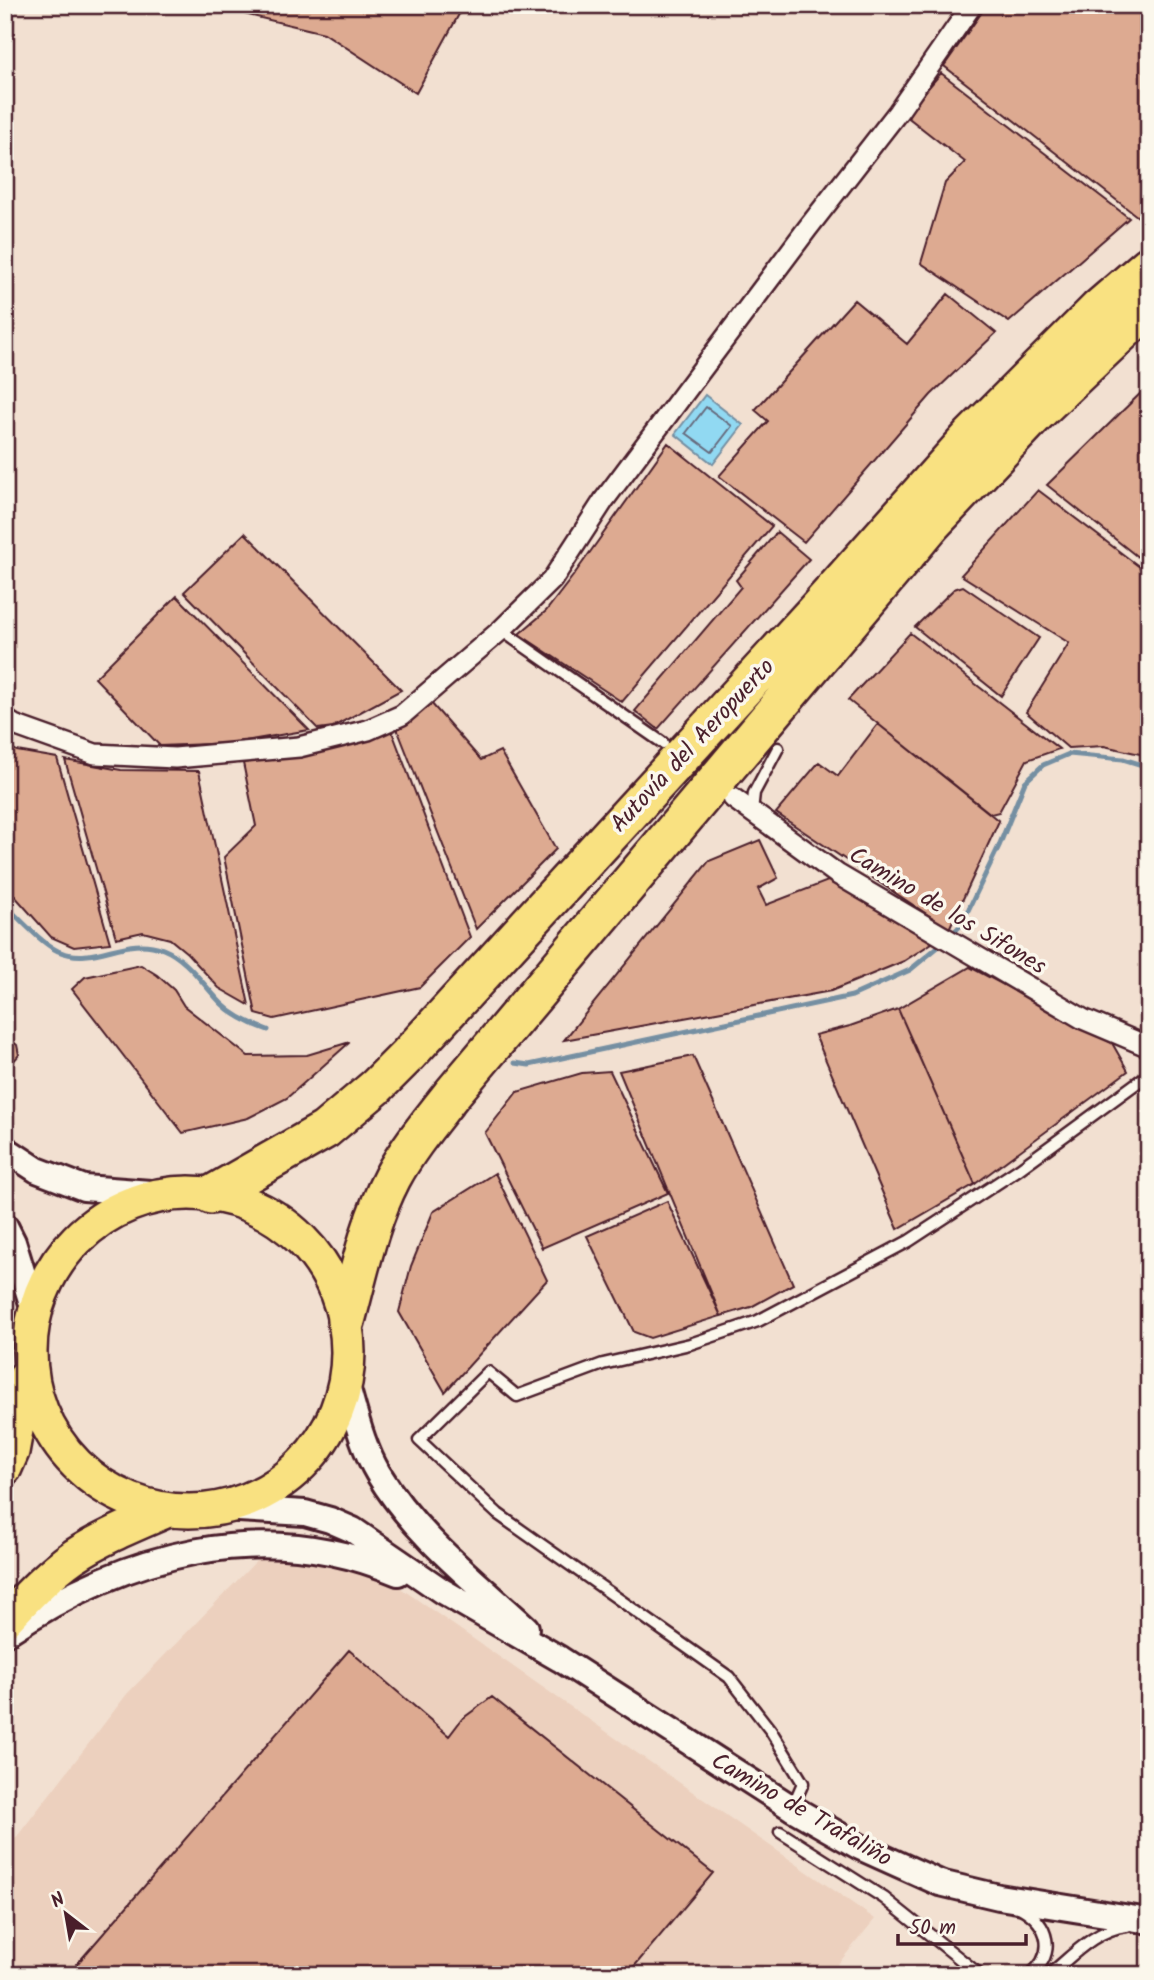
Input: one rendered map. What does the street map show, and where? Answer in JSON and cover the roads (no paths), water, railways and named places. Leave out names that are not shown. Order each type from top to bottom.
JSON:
[{"type":"highway","name":"Autovía del Aeropuerto","points":[[211,1195],[325,1130],[384,1079],[816,610],[971,436],[1098,309],[1149,265]]},
{"type":"highway","name":"Autovía del Aeropuerto","points":[[346,1321],[371,1227],[391,1179],[411,1146],[435,1115],[932,524],[1037,413],[1149,307]]},
{"type":"highway","points":[[5,1468],[12,1452],[29,1363],[29,1337],[34,1310],[52,1268],[82,1233],[120,1207],[164,1194],[211,1195],[256,1206],[288,1226],[315,1252],[334,1284],[346,1321],[349,1352],[346,1383],[334,1418],[314,1450],[288,1476],[256,1496],[221,1508],[168,1510],[126,1499],[107,1488],[88,1476],[58,1445],[38,1406],[29,1363]]},
{"type":"highway","points":[[5,1620],[42,1581],[73,1557],[168,1510]]},
{"type":"street","points":[[5,719],[14,725],[95,754],[175,758],[299,747],[368,730],[402,715],[501,630],[552,580],[604,500],[898,112],[972,5]]},
{"type":"street","name":"Camino de los Sifones","points":[[733,797],[837,874],[1083,1019],[1149,1047]]},
{"type":"street","points":[[5,1149],[37,1170],[84,1188],[164,1194]]},
{"type":"street","points":[[5,1226],[13,1242],[34,1310]]},
{"type":"street","points":[[346,1383],[363,1441],[378,1472],[400,1505],[429,1540],[560,1659]]},
{"type":"street","points":[[221,1508],[304,1513],[353,1530],[442,1591],[560,1659]]},
{"type":"street","points":[[5,1633],[32,1615],[90,1584],[153,1561],[214,1548],[265,1544],[312,1547],[385,1567],[442,1591]]},
{"type":"street","name":"Camino de Trafaliño","points":[[560,1659],[792,1808],[860,1847],[940,1883],[999,1897],[1149,1923]]},
{"type":"lane","points":[[501,630],[663,743]]},
{"type":"lane","points":[[752,811],[754,793],[778,748]]},
{"type":"lane","points":[[792,1808],[803,1783],[772,1731],[729,1677],[498,1514],[419,1440],[488,1372],[517,1396],[603,1364],[690,1344],[758,1321],[909,1241],[1019,1169],[1149,1074]]},
{"type":"lane","points":[[780,1832],[884,1898],[980,1975]]},
{"type":"lane","points":[[999,1897],[1038,1920],[1046,1934],[1047,1950],[1038,1969],[1030,1975]]},
{"type":"lane","points":[[1049,1975],[1093,1938],[1121,1927],[1149,1923]]},
{"type":"water","points":[[705,395],[743,425],[713,464],[675,434]]},
{"type":"waterway","points":[[951,935],[961,925],[999,846],[1025,782],[1043,765],[1069,754],[1123,759],[1149,767]]},
{"type":"waterway","points":[[5,905],[30,930],[58,951],[85,955],[135,945],[149,945],[172,953],[188,966],[232,1013],[268,1030]]},
{"type":"waterway","points":[[515,1063],[529,1065],[852,996],[910,970],[944,942]]}]
